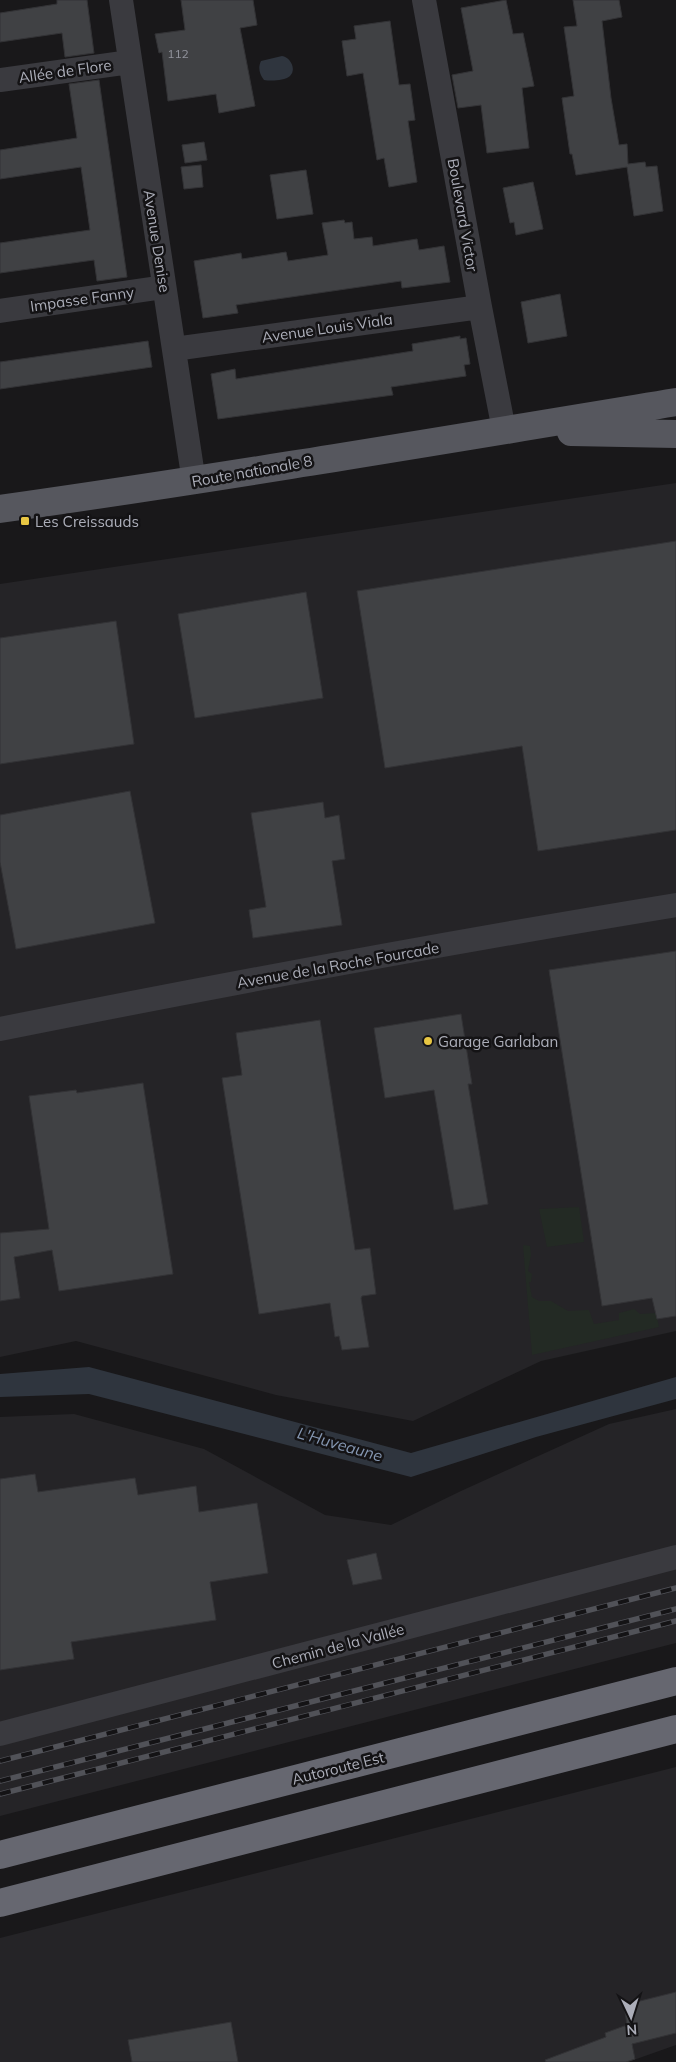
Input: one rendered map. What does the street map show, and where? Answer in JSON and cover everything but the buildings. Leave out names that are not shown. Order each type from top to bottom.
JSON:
[{"type":"highway","name":"Autoroute Est","points":[[0,1855],[676,1681]]},
{"type":"highway","points":[[0,1903],[676,1729]]},
{"type":"main road","points":[[504,430],[676,402]]},
{"type":"main road","points":[[504,430],[676,434]]},
{"type":"main road","name":"Route nationale 8","points":[[0,509],[194,482],[373,450],[504,430]]},
{"type":"street","name":"Avenue Denise","points":[[121,0],[194,482]]},
{"type":"street","name":"Boulevard Victor","points":[[424,0],[504,430]]},
{"type":"street","name":"Allée de Flore","points":[[0,80],[130,62]]},
{"type":"street","name":"Impasse Fanny","points":[[0,311],[164,286]]},
{"type":"street","name":"Avenue Louis Viala","points":[[174,349],[480,307]]},
{"type":"street","name":"Avenue de la Roche Fourcade","points":[[0,1029],[216,987],[676,904]]},
{"type":"street","name":"Chemin de la Vallée","points":[[0,1734],[676,1557]]},
{"type":"shaded area","points":[[676,483],[676,1331],[541,1361],[413,1421],[276,1395],[76,1341],[0,1357],[0,584]]},
{"type":"shaded area","points":[[579,1207],[584,1242],[547,1247],[539,1209]]},
{"type":"shaded area","points":[[523,1245],[530,1246],[531,1255],[528,1271],[532,1274],[531,1282],[529,1282],[532,1297],[539,1301],[551,1301],[568,1311],[589,1310],[594,1324],[619,1320],[619,1313],[634,1309],[640,1314],[656,1313],[659,1327],[532,1355]]},
{"type":"shaded area","points":[[676,1409],[676,1643],[0,1816],[0,1417],[74,1414],[204,1449],[325,1515],[391,1525],[609,1424]]},
{"type":"shaded area","points":[[676,1767],[676,2045],[628,2062],[0,2062],[0,1938]]},
{"type":"water","points":[[282,56],[292,64],[293,70],[290,76],[281,80],[264,80],[260,70],[261,61]]},
{"type":"water","name":"L'Huveaune","points":[[89,1367],[411,1453],[676,1377],[676,1399],[536,1437],[411,1477],[89,1394],[0,1397],[0,1374]]},
{"type":"railway","points":[[0,1761],[676,1588]]},
{"type":"railway","points":[[0,1781],[676,1609]]},
{"type":"railway","points":[[0,1794],[676,1621]]},
{"type":"place","name":"Les Creissauds","points":[[25,521]]},
{"type":"place","name":"Garage Garlaban","points":[[428,1041]]}]
